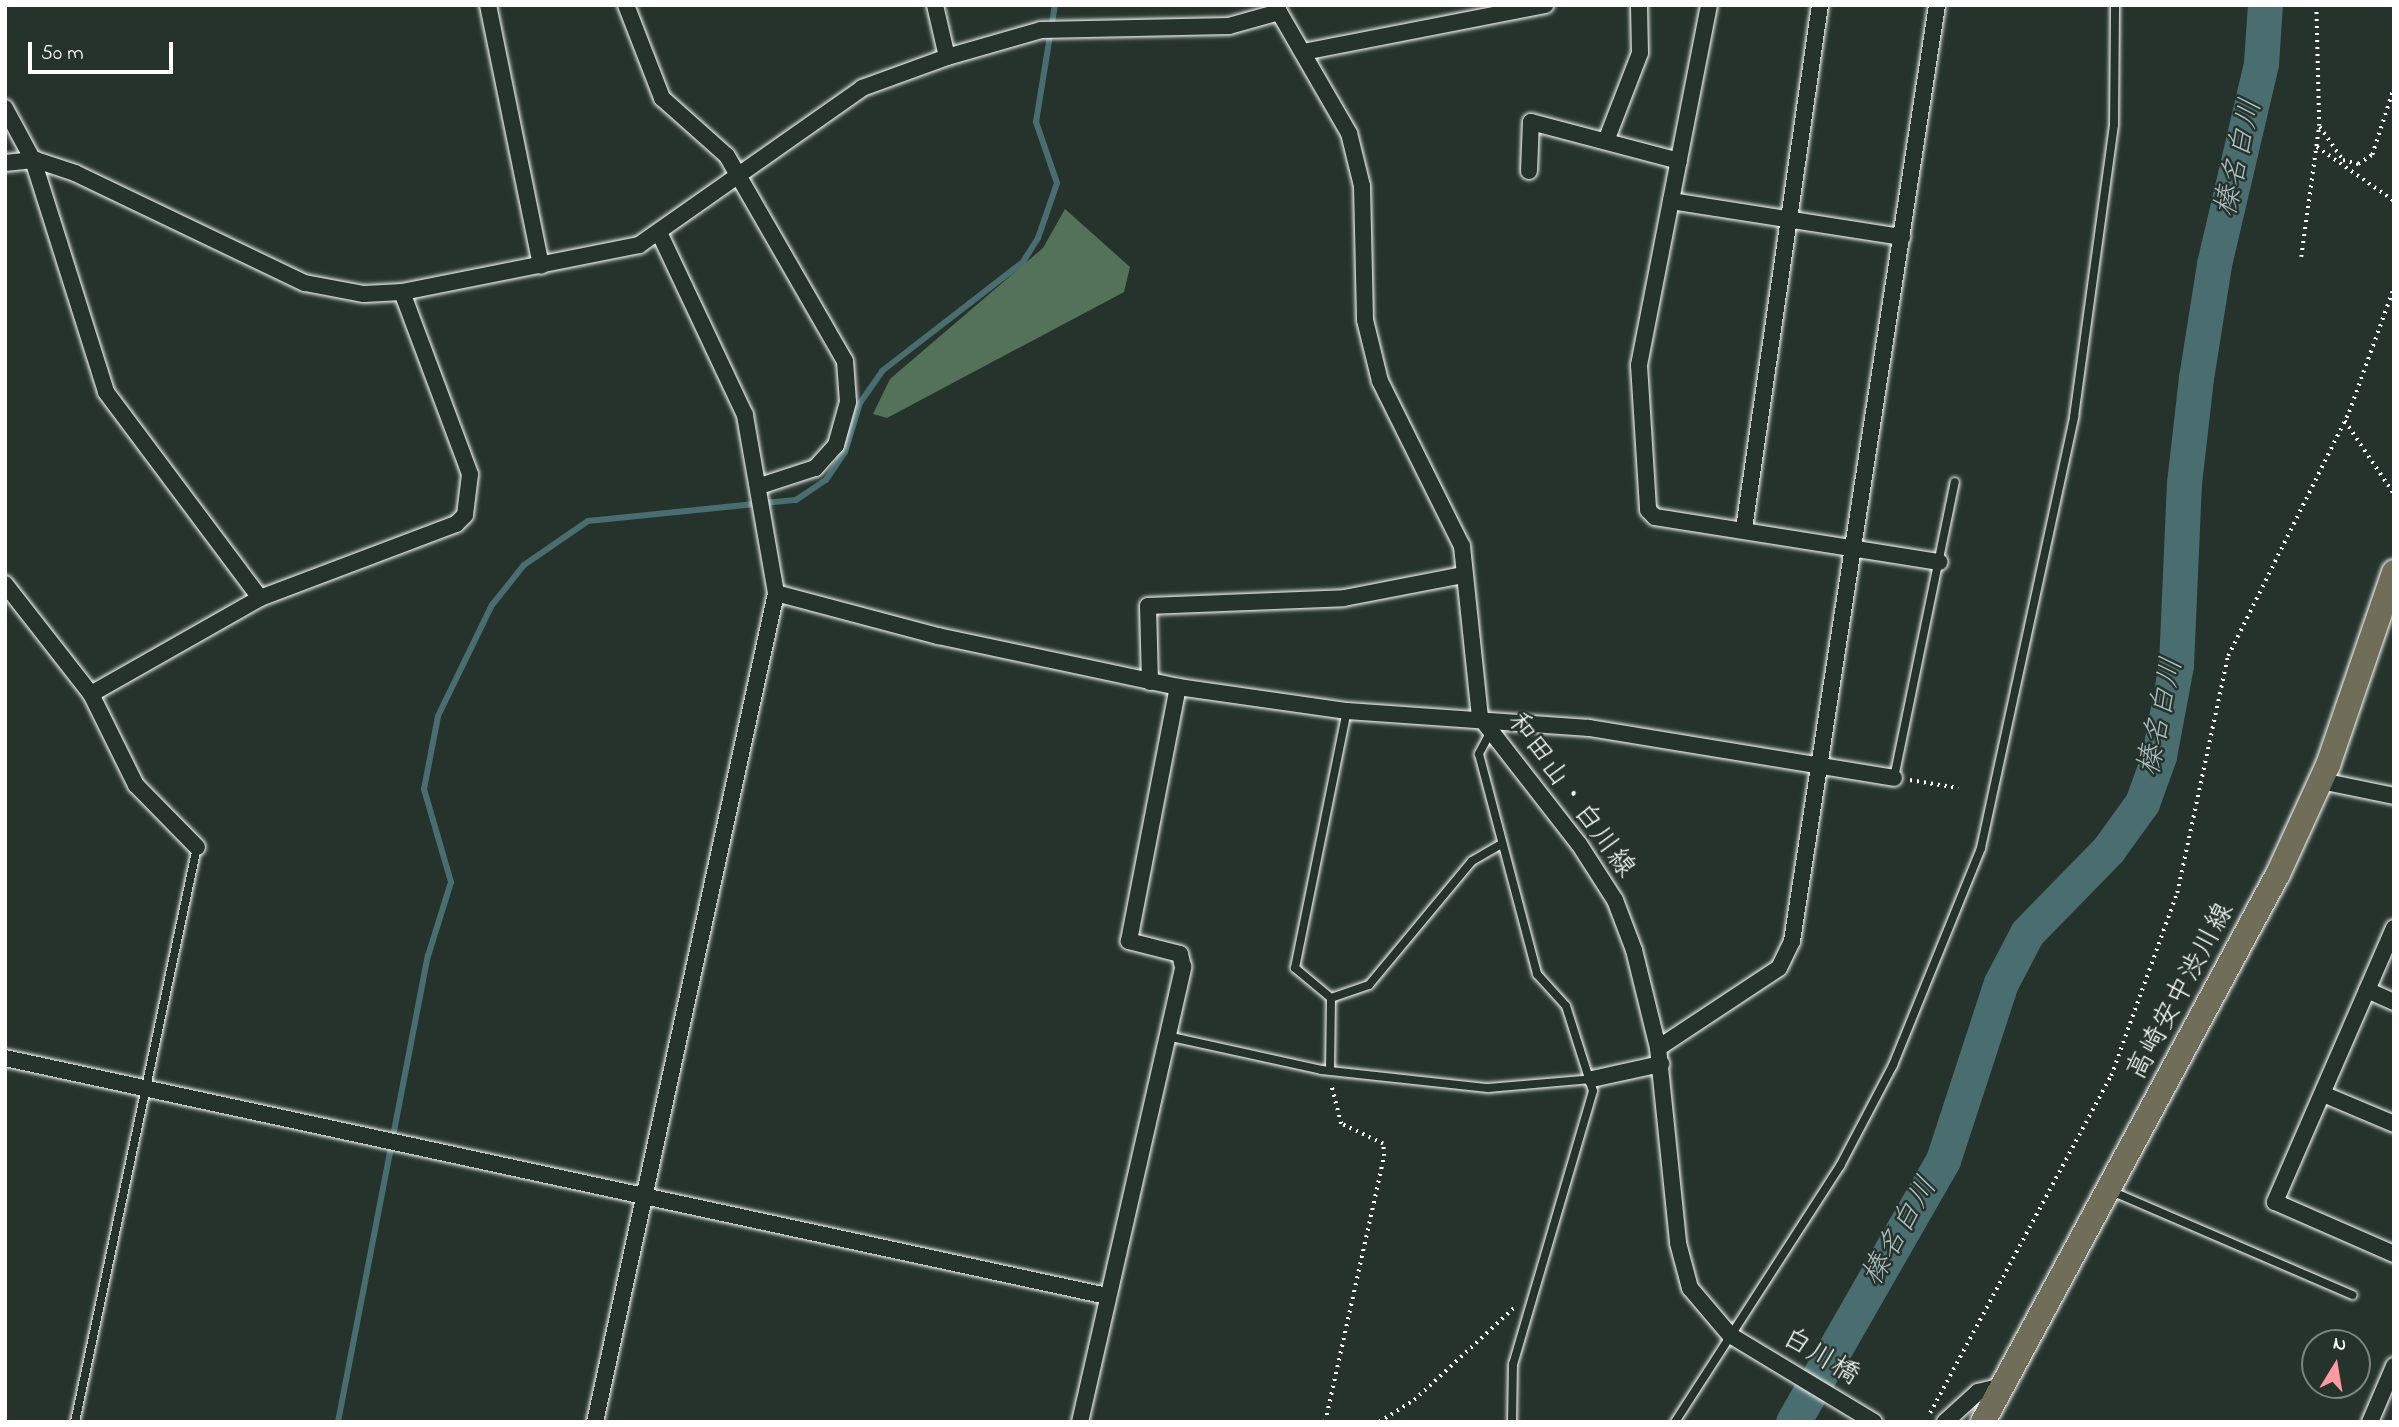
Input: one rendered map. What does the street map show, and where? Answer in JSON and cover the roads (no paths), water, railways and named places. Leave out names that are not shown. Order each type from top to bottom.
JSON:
[{"type":"main road","name":"高崎安中渋川線","points":[[1983,1422],[2272,886],[2321,781],[2394,572]]},
{"type":"street","points":[[488,5],[541,266]]},
{"type":"street","points":[[626,5],[662,98],[741,177],[845,361],[848,382],[845,428],[826,458],[799,475],[761,488]]},
{"type":"street","points":[[935,5],[947,57]]},
{"type":"street","points":[[1303,52],[1545,5]]},
{"type":"street","points":[[1606,141],[1640,53],[1639,5]]},
{"type":"street","points":[[1709,5],[1637,382],[1648,510],[1655,517],[1939,562]]},
{"type":"street","points":[[1744,529],[1820,5]]},
{"type":"street","points":[[1592,1079],[1660,1056],[1787,959],[1822,766],[1937,5]]},
{"type":"street","points":[[5,163],[33,160],[75,173],[273,272],[335,291],[402,292],[639,245],[741,177],[862,88],[947,57],[1041,30],[1229,26],[1277,9]]},
{"type":"street","name":"和田山・白川線","points":[[1277,9],[1349,133],[1362,186],[1365,320],[1380,381],[1450,512],[1464,575],[1480,717],[1615,900],[1660,1056],[1684,1272],[1705,1311],[1734,1337]]},
{"type":"street","points":[[5,108],[33,160],[106,392],[260,598]]},
{"type":"street","points":[[1529,171],[1531,122],[1679,161]]},
{"type":"street","points":[[1671,201],[1902,237]]},
{"type":"street","points":[[595,1422],[776,593],[761,488],[738,397],[660,233]]},
{"type":"street","points":[[91,694],[260,598],[456,524],[465,515],[470,474],[402,292]]},
{"type":"street","points":[[1150,682],[1149,606],[1343,598],[1464,575]]},
{"type":"street","points":[[5,584],[91,694],[136,785],[197,847]]},
{"type":"street","points":[[776,593],[1178,687],[1347,711],[1480,717],[1590,728],[1894,778]]},
{"type":"street","points":[[1080,1422],[1183,967],[1180,954],[1129,941],[1178,687]]},
{"type":"street","points":[[2321,781],[2394,796]]},
{"type":"street","points":[[2394,928],[2275,1202],[2394,1254]]},
{"type":"street","points":[[2367,990],[2394,1002]]},
{"type":"street","points":[[5,1058],[1107,1296]]},
{"type":"street","points":[[2323,1094],[2394,1124]]},
{"type":"street","name":"白川橋","points":[[1734,1337],[1874,1422]]},
{"type":"street","points":[[2370,1422],[2393,1371]]},
{"type":"street","points":[[1945,1422],[1978,1392],[2002,1386]]},
{"type":"lane","points":[[1675,1422],[1734,1337],[1840,1166],[1893,1065],[1981,848],[2074,417],[2114,125],[2115,5]]},
{"type":"lane","points":[[1894,778],[1955,482]]},
{"type":"lane","points":[[1331,1070],[1331,998],[1296,968],[1347,711]]},
{"type":"lane","points":[[1490,733],[1479,754],[1537,974],[1566,1006],[1592,1079],[1536,1293],[1513,1364],[1512,1422]]},
{"type":"lane","points":[[1331,998],[1369,985],[1472,861],[1501,844]]},
{"type":"lane","points":[[75,1422],[148,1090],[197,847]]},
{"type":"lane","points":[[1167,1036],[1331,1070],[1488,1088],[1592,1079]]},
{"type":"lane","points":[[2108,1190],[2353,1295]]},
{"type":"waterway","points":[[338,1422],[428,956],[451,882],[424,789],[438,716],[492,605],[524,565],[588,521],[796,500],[826,480],[845,452],[860,403],[882,371],[1023,262],[1038,238],[1057,183],[1036,122],[1055,5]]},
{"type":"waterway","name":"榛名白川","points":[[1793,1422],[1943,1160],[2001,983],[2027,933],[2108,850],[2142,803],[2159,756],[2176,665],[2184,483],[2196,378],[2214,264],[2261,63],[2265,5]]}]
